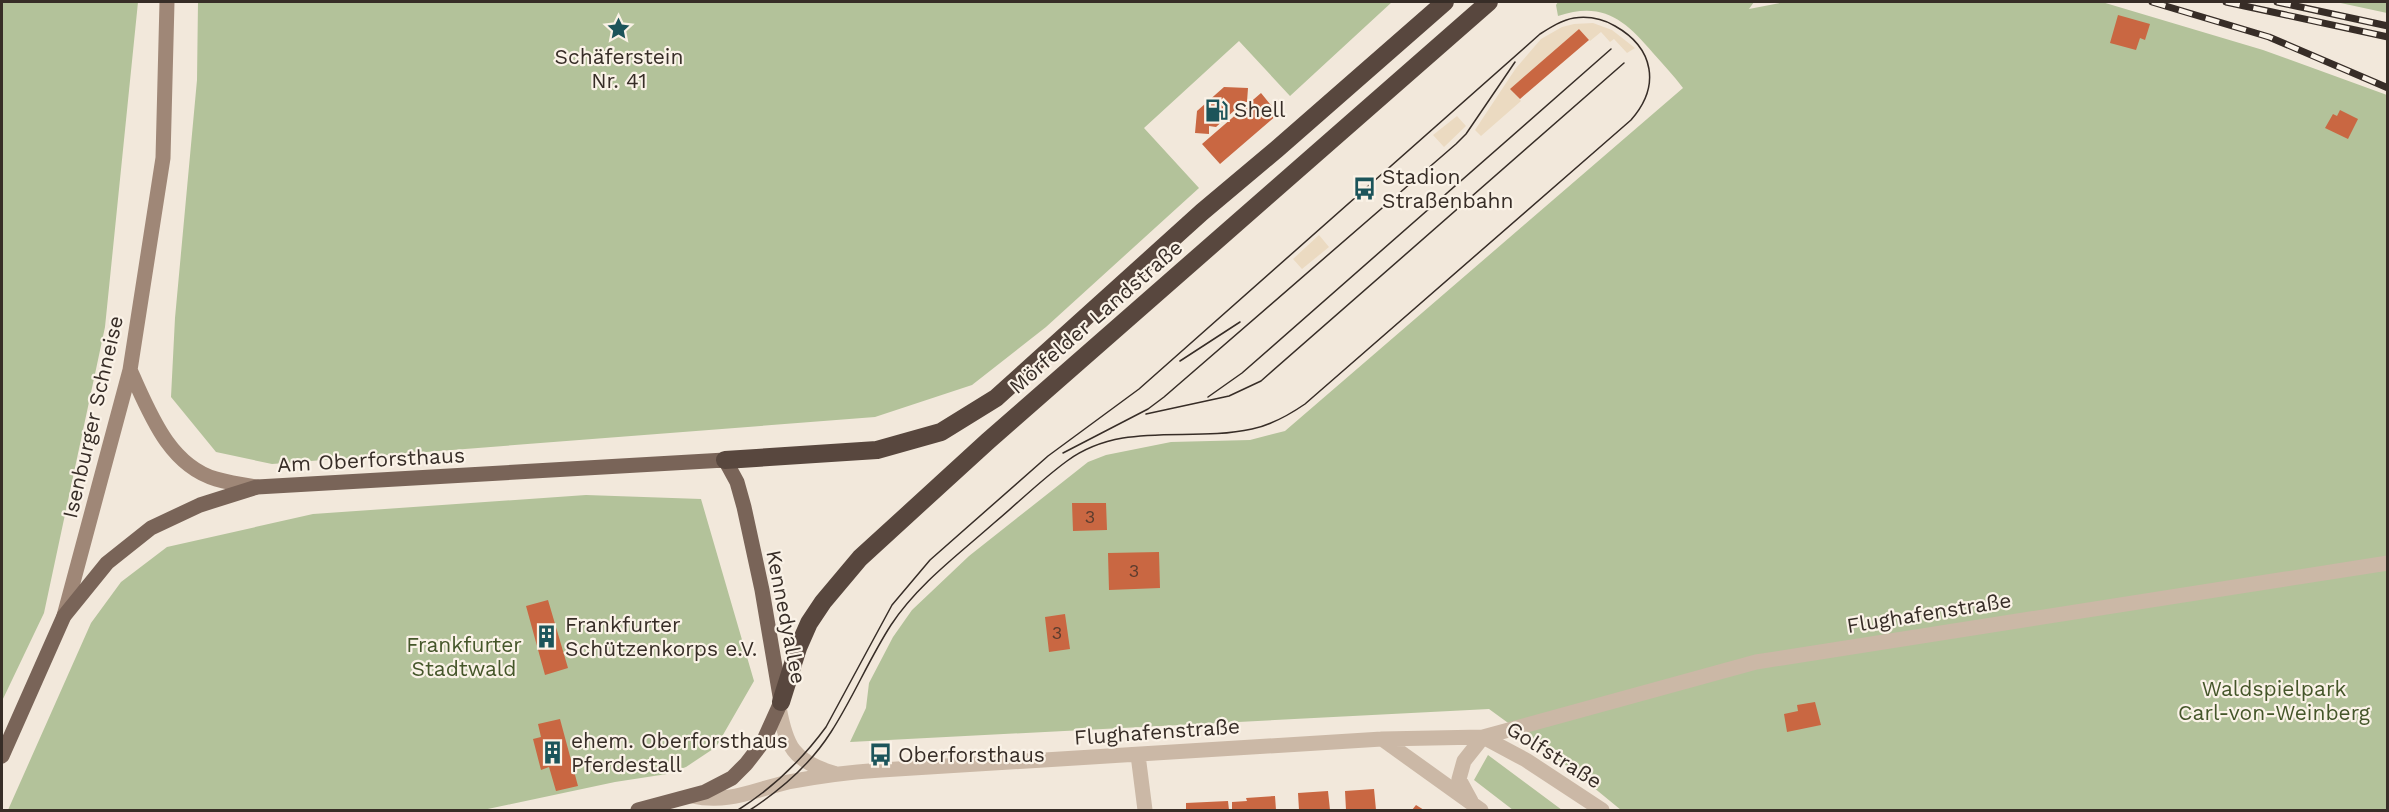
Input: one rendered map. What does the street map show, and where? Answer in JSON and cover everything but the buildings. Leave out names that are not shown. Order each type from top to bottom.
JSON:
[{"type":"highway","name":"Mörfelder Landstraße","points":[[725,460],[877,450],[940,432],[996,398],[1202,212],[1445,2]]},
{"type":"highway","name":"Mörfelder Landstraße","points":[[780,705],[798,648],[809,623],[823,602],[860,558],[988,441],[1489,2]]},
{"type":"main road","name":"Isenburger Schneise","points":[[2,756],[64,616],[130,370],[163,158],[167,2]]},
{"type":"main road","points":[[130,370],[164,439],[186,463],[214,479],[257,487]]},
{"type":"main road","name":"Am Oberforsthaus","points":[[64,616],[107,563],[151,528],[201,505],[257,487],[725,460]]},
{"type":"main road","name":"Kennedyallee","points":[[638,810],[692,796],[723,784],[740,771],[762,742],[780,705],[762,590],[744,507],[737,482],[725,460]]},
{"type":"street","name":"Flughafenstraße","points":[[692,796],[709,800],[726,799],[833,773],[1382,739],[1483,737],[1756,662],[2388,563]]},
{"type":"street","name":"Flughafenstraße","points":[[780,705],[786,740],[795,753],[806,763],[833,773]]},
{"type":"street","points":[[1477,808],[1459,778],[1464,761],[1483,737]]},
{"type":"street","name":"Golfstraße","points":[[1483,737],[1526,760],[1602,810]]},
{"type":"street","points":[[1382,739],[1477,808]]},
{"type":"street","points":[[1138,755],[1145,810]]},
{"type":"green space","points":[[2,2],[138,2],[105,327],[44,613],[2,701]]},
{"type":"green space","points":[[198,2],[1392,2],[1290,96],[1239,41],[1144,128],[1199,188],[1046,327],[972,385],[875,417],[272,464],[216,452],[171,397],[175,318],[197,80]]},
{"type":"green space","name":"Waldspielpark Carl-von-Weinberg","points":[[1558,2],[1754,2],[1749,9],[1785,2],[2102,2],[2263,50],[2387,95],[2387,810],[1621,810],[1571,769],[1489,709],[850,742],[866,708],[869,683],[893,637],[912,610],[969,556],[1088,462],[1106,455],[1171,442],[1250,440],[1285,431],[1683,88],[1643,41],[1623,23],[1600,12],[1574,12],[1558,16],[1556,5]]},
{"type":"green space","points":[[2336,2],[2387,2],[2387,13]]},
{"type":"green space","name":"Frankfurter Stadtwald","points":[[586,495],[701,499],[754,681],[716,747],[686,767],[667,774],[615,782],[483,810],[8,810],[91,623],[121,582],[167,547],[313,514]]},
{"type":"green space","points":[[1488,755],[1562,810],[1513,810],[1474,780]]},
{"type":"shaded area","points":[[1593,23],[1612,30],[1635,48],[1627,53],[1614,39],[1610,42],[1601,32],[1590,41],[1579,29],[1511,89],[1521,101],[1481,136],[1475,130],[1516,68],[1541,39],[1562,27]]},
{"type":"shaded area","points":[[1457,116],[1466,126],[1444,147],[1433,135]]},
{"type":"shaded area","points":[[1319,235],[1329,247],[1302,269],[1293,259]]},
{"type":"tram line","points":[[738,810],[775,783],[826,727],[892,605],[930,560],[1048,456],[1139,389],[1540,34],[1565,20],[1590,18],[1615,26],[1638,45],[1649,68],[1649,81],[1647,94],[1631,120],[1305,404],[1280,419],[1252,429],[1228,433],[1157,435],[1111,441],[1088,448],[1067,461],[1039,484],[939,571],[901,610],[823,744],[795,776],[750,810]]},
{"type":"tram line","points":[[1208,397],[1242,373],[1611,49]]},
{"type":"tram line","points":[[1063,453],[1148,409],[1164,397],[1456,144],[1466,134],[1515,62]]},
{"type":"tram line","points":[[1146,414],[1229,396],[1261,381],[1624,63]]},
{"type":"tram line","points":[[1180,361],[1240,322]]},
{"type":"railway","points":[[2152,2],[2269,37],[2388,88]]},
{"type":"railway","points":[[2226,2],[2388,37]]},
{"type":"railway","points":[[2277,2],[2388,26]]},
{"type":"place","name":"Schäferstein Nr. 41","points":[[619,29]]},
{"type":"place","name":"Shell","points":[[1216,110]]},
{"type":"place","name":"Stadion Straßenbahn","points":[[1364,189]]},
{"type":"place","name":"Frankfurter Schützenkorps e.V.","points":[[547,637]]},
{"type":"place","name":"ehem. Oberforsthaus Pferdestall","points":[[553,753]]},
{"type":"place","name":"Oberforsthaus","points":[[880,755]]}]
